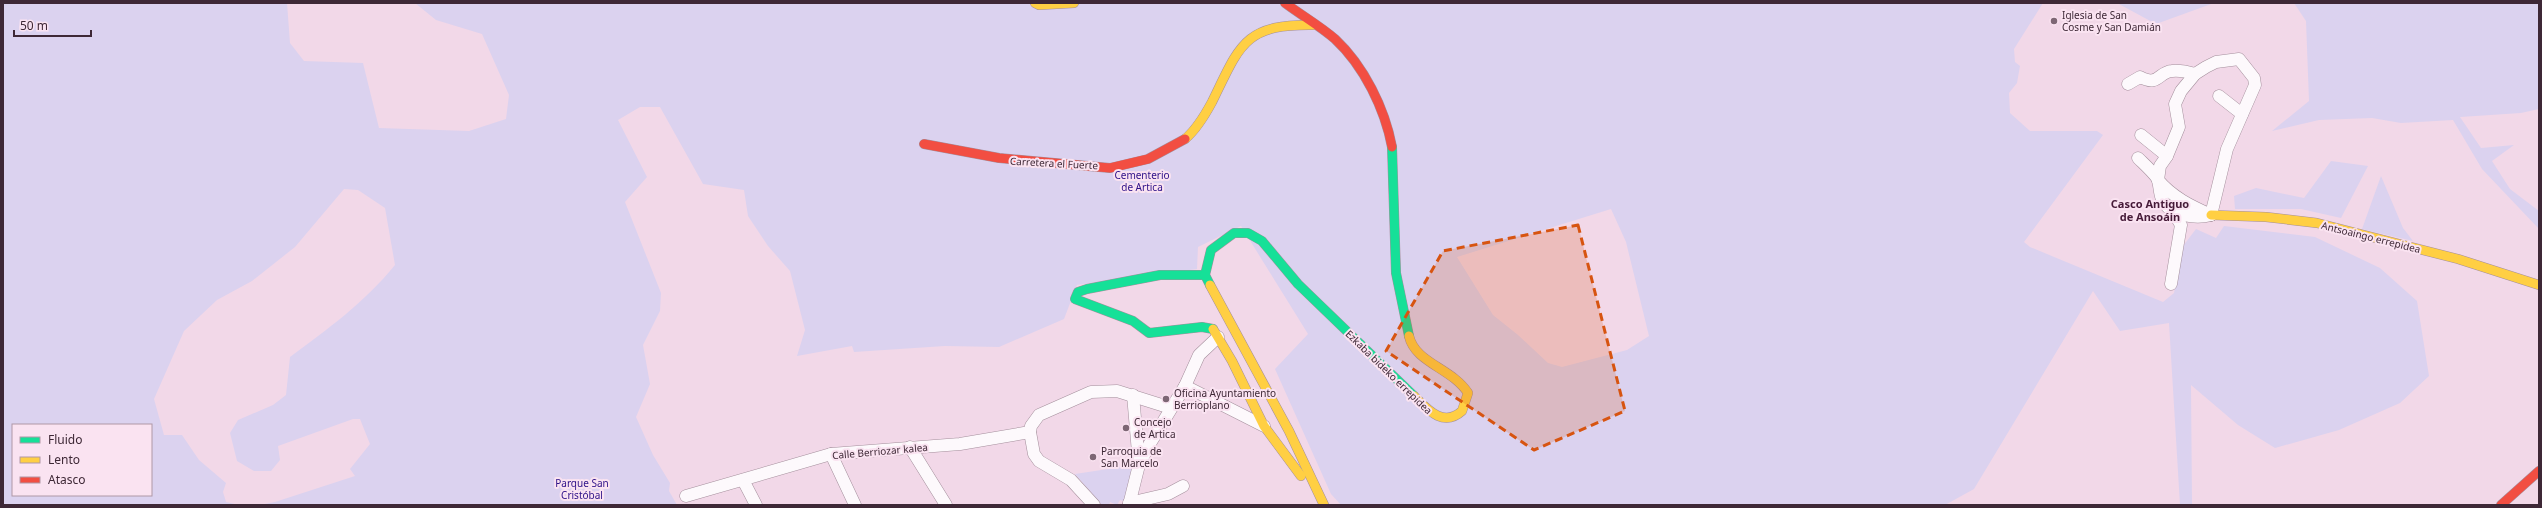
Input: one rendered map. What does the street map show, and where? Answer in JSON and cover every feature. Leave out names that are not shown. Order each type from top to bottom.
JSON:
[{"type":"main road","points":[[1035,3],[1039,5],[1074,3]]},
{"type":"main road","name":"Ezkaba bideko errepidea","points":[[1205,275],[1211,250],[1223,239],[1234,233],[1248,233],[1262,241],[1298,284],[1415,395],[1425,409],[1435,416],[1446,419],[1456,418],[1462,412],[1468,393],[1460,380],[1418,354],[1406,328],[1396,274],[1395,180],[1388,125],[1369,83],[1354,60],[1329,34],[1313,25],[1285,3]]},
{"type":"main road","name":"Carretera el Fuerte","points":[[924,144],[951,152],[1009,161],[1119,167],[1156,156],[1189,136],[1209,108],[1236,55],[1249,40],[1259,32],[1272,27],[1313,25]]},
{"type":"main road","name":"Antsoaingo errepidea","points":[[2205,217],[2266,217],[2317,223],[2458,259],[2526,281],[2539,287]]},
{"type":"main road","points":[[1316,491],[1304,479],[1264,426],[1212,328],[1202,327],[1148,333],[1141,324],[1085,306],[1075,300],[1078,292],[1160,275],[1205,275],[1289,431],[1316,491],[1324,505]]},
{"type":"main road","points":[[2501,505],[2539,471]]},
{"type":"street","points":[[2171,284],[2181,225],[2172,210],[2162,200],[2158,180],[2160,166],[2175,141],[2179,127],[2175,104],[2182,91],[2196,74],[2216,62],[2239,59],[2254,78],[2255,85],[2228,149],[2205,217],[2185,227],[2181,225]]},
{"type":"street","points":[[2128,84],[2140,77],[2147,81],[2157,80],[2171,71],[2196,74]]},
{"type":"street","points":[[2219,96],[2242,114]]},
{"type":"street","points":[[2141,136],[2167,156]]},
{"type":"street","points":[[2138,158],[2177,198],[2205,217]]},
{"type":"street","points":[[2172,210],[2205,217]]},
{"type":"street","points":[[1183,486],[1168,494],[1129,504],[1139,465],[1185,386],[1199,354],[1218,337]]},
{"type":"street","points":[[1185,386],[1264,426]]},
{"type":"street","points":[[1094,505],[1071,480],[1039,461],[1034,454],[1030,432],[1031,426],[1039,415],[1091,392],[1117,391],[1171,408]]},
{"type":"street","points":[[1133,395],[1139,465]]},
{"type":"street","name":"Calle Berriozar kalea","points":[[686,496],[831,454],[960,444],[1030,432]]},
{"type":"street","points":[[910,447],[946,505]]},
{"type":"street","points":[[831,454],[855,505]]},
{"type":"street","points":[[743,480],[756,505]]},
{"type":"highlighted area","points":[[1578,225],[1625,411],[1534,450],[1386,351],[1443,251]]},
{"type":"green space","points":[[3,3],[287,3],[290,43],[304,61],[363,63],[379,128],[469,131],[506,119],[509,95],[482,34],[436,20],[415,3],[2043,3],[2014,49],[2015,62],[2020,66],[2017,83],[2009,93],[2010,113],[2030,131],[2097,131],[2103,135],[2024,242],[2030,247],[2163,302],[2174,293],[2183,246],[2196,229],[2216,238],[2224,226],[2315,237],[2380,268],[2417,301],[2429,376],[2400,403],[2339,430],[2275,448],[2238,425],[2191,385],[2192,505],[2180,505],[2169,323],[2120,331],[2093,291],[1974,489],[1945,505],[1341,505],[1331,494],[1275,369],[1308,334],[1241,226],[1198,247],[1197,269],[1077,285],[1064,319],[999,347],[945,346],[854,352],[852,346],[797,356],[805,330],[790,271],[768,246],[748,216],[744,190],[703,184],[660,107],[640,107],[618,120],[647,177],[625,202],[661,293],[660,311],[643,345],[650,384],[636,417],[653,455],[670,483],[669,491],[677,505],[260,505],[275,502],[355,476],[350,469],[370,444],[360,419],[353,419],[278,446],[280,460],[271,471],[254,471],[237,461],[230,433],[238,420],[273,405],[286,395],[290,357],[359,303],[395,265],[385,208],[358,190],[344,189],[295,247],[252,281],[217,300],[184,331],[154,399],[164,435],[182,435],[199,460],[226,483],[223,492],[226,502],[239,505],[3,505]],"holes":[[[1611,209],[1626,242],[1649,336],[1627,350],[1562,367],[1548,363],[1518,335],[1493,315],[1457,257]]]},
{"type":"green space","points":[[2117,3],[2214,3],[2156,24]]},
{"type":"green space","points":[[2294,3],[2539,3],[2539,109],[2521,113],[2460,117],[2481,148],[2514,145],[2492,161],[2510,189],[2539,211],[2539,229],[2482,169],[2453,120],[2401,123],[2372,118],[2319,120],[2272,131],[2309,101],[2306,21]]},
{"type":"green space","points":[[2331,161],[2368,166],[2341,218],[2301,209],[2235,209],[2234,196],[2256,188],[2304,198]]},
{"type":"green space","points":[[2381,176],[2403,228],[2413,241],[2362,229]]},
{"type":"green space","points":[[1134,465],[1126,502],[1120,500],[1117,505],[1110,502],[1109,505],[1102,505],[1075,474]]},
{"type":"traffic: fast","points":[[1392,147],[1396,273],[1409,336]]},
{"type":"traffic: fast","points":[[1210,285],[1205,275],[1211,250],[1234,233],[1248,233],[1262,241],[1298,284],[1414,396]]},
{"type":"traffic: fast","points":[[1205,275],[1160,275],[1087,289],[1078,292],[1075,299],[1133,321],[1149,333],[1202,327],[1213,329]]},
{"type":"traffic: slow","points":[[1035,3],[1039,5],[1074,3]]},
{"type":"traffic: slow","points":[[1185,139],[1204,117],[1238,52],[1247,42],[1258,34],[1272,29],[1290,26],[1313,25]]},
{"type":"traffic: slow","points":[[2211,215],[2266,217],[2317,223],[2458,259],[2539,285]]},
{"type":"traffic: slow","points":[[1210,285],[1289,431],[1324,505]]},
{"type":"traffic: slow","points":[[1213,329],[1232,361],[1264,426],[1301,476]]},
{"type":"traffic: slow","points":[[1409,336],[1418,353],[1453,377],[1468,393],[1462,411],[1455,416],[1448,418],[1436,415],[1414,396]]},
{"type":"traffic: jam","points":[[1285,3],[1335,39],[1355,62],[1379,103],[1392,147]]},
{"type":"traffic: jam","points":[[924,144],[999,158],[1110,168],[1148,159],[1185,139]]},
{"type":"traffic: jam","points":[[2501,505],[2539,471]]},
{"type":"place","name":"Iglesia de San Cosme y San Damián","points":[[2054,21]]},
{"type":"place","name":"Oficina Ayuntamiento Berrioplano","points":[[1166,399]]},
{"type":"place","name":"Concejo de Artica","points":[[1126,428]]},
{"type":"place","name":"Parroquia de San Marcelo","points":[[1093,457]]},
{"type":"district","name":"Casco Antiguo de Ansoáin","points":[[2150,210]]},
{"type":"park label","name":"Cementerio de Artica","points":[[1142,180]]},
{"type":"park label","name":"Parque San Cristóbal","points":[[582,488]]}]
